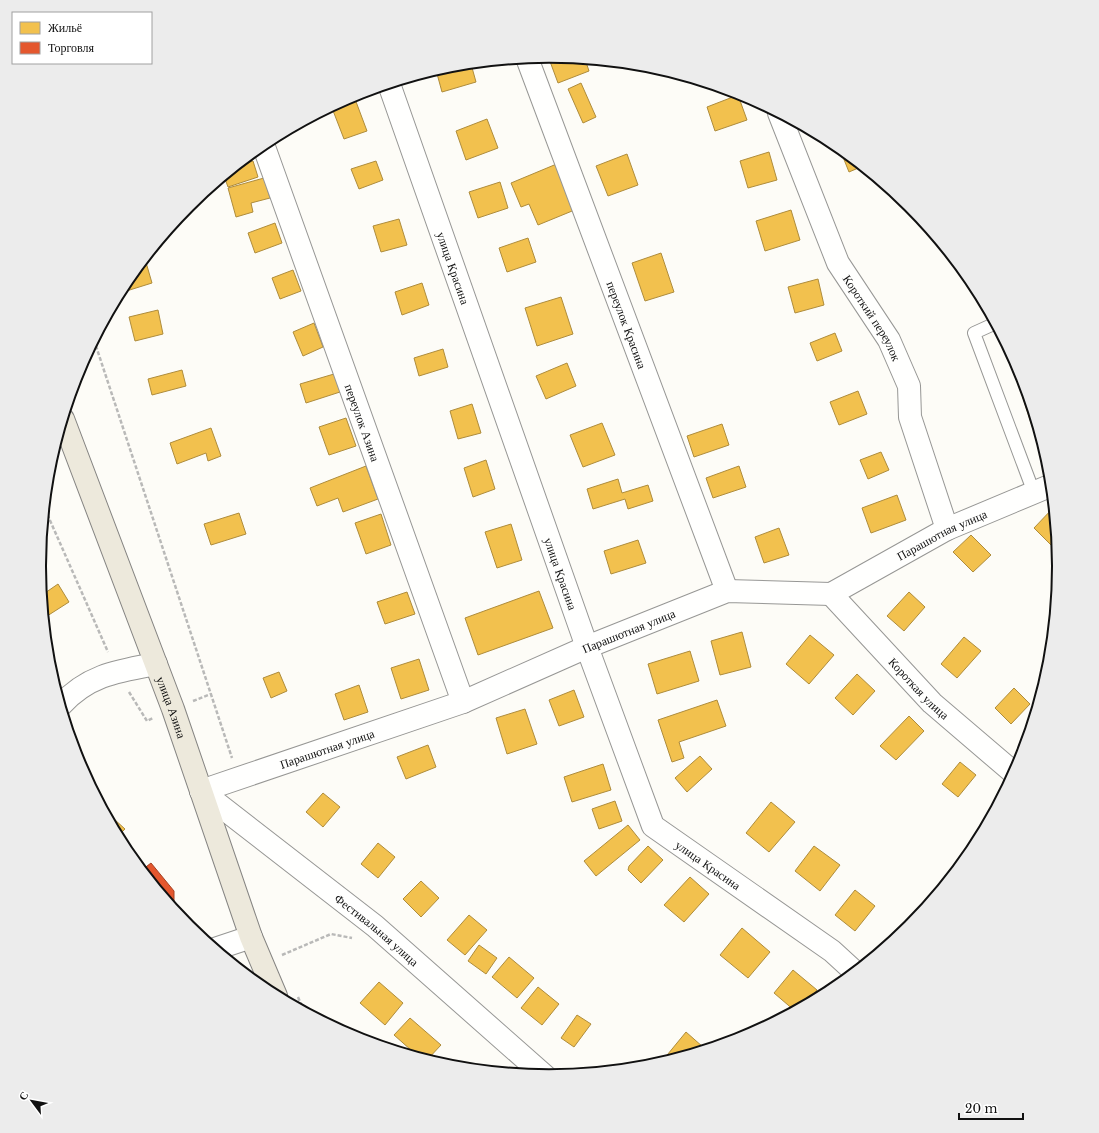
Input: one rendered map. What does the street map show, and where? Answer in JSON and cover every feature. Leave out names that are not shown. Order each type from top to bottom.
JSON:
[{"type":"main road","name":"улица Азина","points":[[66,427],[156,664],[251,937],[272,986]]},
{"type":"street","name":"переулок Красина","points":[[529,64],[727,591]]},
{"type":"street","name":"улица Красина","points":[[391,89],[587,647],[654,826],[832,951],[852,969]]},
{"type":"street","name":"Короткий переулок","points":[[782,120],[838,263],[889,340],[909,386],[910,417],[947,529]]},
{"type":"street","name":"переулок Азина","points":[[266,151],[463,702]]},
{"type":"street","name":"Парашютная улица","points":[[201,791],[463,702],[587,647],[727,591],[831,594],[947,529],[1043,489]]},
{"type":"street","name":"Короткая улица","points":[[831,594],[932,703],[1010,770]]},
{"type":"street","points":[[64,701],[80,687],[99,677],[156,664]]},
{"type":"street","name":"Фестивальная улица","points":[[201,791],[375,926],[538,1070]]},
{"type":"street","points":[[221,947],[251,937]]},
{"type":"lane","points":[[992,326],[974,333],[1043,489]]},
{"type":"path","points":[[96,347],[239,778]]},
{"type":"path","points":[[49,517],[117,672]]},
{"type":"path","points":[[282,955],[331,934],[360,939]]},
{"type":"building: Жильё","points":[[551,63],[587,64],[589,71],[558,83]]},
{"type":"building: Жильё","points":[[472,69],[476,82],[442,92],[438,76]]},
{"type":"building: Жильё","points":[[581,83],[596,117],[583,123],[568,89]]},
{"type":"building: Жильё","points":[[732,97],[740,100],[747,120],[715,131],[707,107]]},
{"type":"building: Жильё","points":[[356,101],[367,131],[344,139],[334,112]]},
{"type":"building: Жильё","points":[[487,119],[498,148],[466,160],[456,131]]},
{"type":"building: Жильё","points":[[769,152],[777,180],[748,188],[740,161]]},
{"type":"building: Жильё","points":[[627,154],[638,185],[608,196],[596,166]]},
{"type":"building: Жильё","points":[[843,158],[858,168],[849,172]]},
{"type":"building: Жильё","points":[[253,161],[258,177],[228,187],[226,181]]},
{"type":"building: Жильё","points":[[376,161],[383,180],[359,189],[351,169]]},
{"type":"building: Жильё","points":[[559,163],[577,209],[538,225],[529,204],[521,207],[511,183]]},
{"type":"building: Жильё","points":[[264,178],[270,198],[251,203],[253,212],[236,217],[228,188]]},
{"type":"building: Жильё","points":[[500,182],[508,208],[478,218],[469,192]]},
{"type":"building: Жильё","points":[[791,210],[800,240],[765,251],[756,221]]},
{"type":"building: Жильё","points":[[399,219],[407,245],[381,252],[373,226]]},
{"type":"building: Жильё","points":[[275,223],[282,243],[255,253],[248,233]]},
{"type":"building: Жильё","points":[[528,238],[536,262],[507,272],[499,248]]},
{"type":"building: Жильё","points":[[661,253],[674,292],[645,301],[632,263]]},
{"type":"building: Жильё","points":[[147,265],[152,283],[129,290]]},
{"type":"building: Жильё","points":[[293,270],[301,291],[280,299],[272,278]]},
{"type":"building: Жильё","points":[[818,279],[824,305],[795,313],[788,287]]},
{"type":"building: Жильё","points":[[422,283],[429,305],[402,315],[395,292]]},
{"type":"building: Жильё","points":[[561,297],[573,334],[537,346],[525,308]]},
{"type":"building: Жильё","points":[[158,310],[163,334],[135,341],[129,317]]},
{"type":"building: Жильё","points":[[314,323],[323,347],[303,356],[293,332]]},
{"type":"building: Жильё","points":[[835,333],[842,351],[817,361],[810,343]]},
{"type":"building: Жильё","points":[[443,349],[448,367],[419,376],[414,358]]},
{"type":"building: Жильё","points":[[567,363],[576,386],[546,399],[536,376]]},
{"type":"building: Жильё","points":[[182,370],[186,386],[152,395],[148,379]]},
{"type":"building: Жильё","points":[[334,374],[340,392],[306,403],[300,384]]},
{"type":"building: Жильё","points":[[1018,383],[1034,429],[1033,429]]},
{"type":"building: Жильё","points":[[858,391],[867,414],[839,425],[830,402]]},
{"type":"building: Жильё","points":[[472,404],[481,433],[458,439],[450,411]]},
{"type":"building: Жильё","points":[[346,418],[356,446],[329,455],[319,427]]},
{"type":"building: Жильё","points":[[602,423],[615,455],[583,467],[570,435]]},
{"type":"building: Жильё","points":[[722,424],[729,445],[694,457],[687,436]]},
{"type":"building: Жильё","points":[[211,428],[221,456],[208,461],[206,453],[177,464],[170,443]]},
{"type":"building: Жильё","points":[[881,452],[889,470],[868,479],[860,460]]},
{"type":"building: Жильё","points":[[486,460],[495,489],[473,497],[464,468]]},
{"type":"building: Жильё","points":[[366,466],[378,499],[343,512],[338,498],[317,506],[310,488]]},
{"type":"building: Жильё","points":[[739,466],[746,487],[713,498],[706,478]]},
{"type":"building: Жильё","points":[[618,479],[622,493],[648,485],[653,501],[628,509],[625,499],[593,509],[587,489]]},
{"type":"building: Жильё","points":[[897,495],[906,520],[871,533],[862,508]]},
{"type":"building: Жильё","points":[[1050,511],[1052,546],[1034,528]]},
{"type":"building: Жильё","points":[[239,513],[246,534],[211,545],[204,524]]},
{"type":"building: Жильё","points":[[381,514],[391,545],[366,554],[355,523]]},
{"type":"building: Жильё","points":[[511,524],[522,560],[497,568],[485,532]]},
{"type":"building: Жильё","points":[[779,528],[789,555],[764,563],[755,537]]},
{"type":"building: Жильё","points":[[971,535],[991,555],[973,572],[953,552]]},
{"type":"building: Жильё","points":[[638,540],[646,563],[611,574],[604,551]]},
{"type":"building: Жильё","points":[[58,584],[69,602],[48,615],[47,592]]},
{"type":"building: Жильё","points":[[539,591],[553,628],[478,655],[465,618]]},
{"type":"building: Жильё","points":[[407,592],[415,614],[385,624],[377,602]]},
{"type":"building: Жильё","points":[[909,592],[925,607],[904,631],[887,616]]},
{"type":"building: Жильё","points":[[742,632],[751,667],[720,675],[711,641]]},
{"type":"building: Жильё","points":[[810,635],[834,655],[809,684],[786,664]]},
{"type":"building: Жильё","points":[[964,637],[981,651],[957,678],[941,664]]},
{"type":"building: Жильё","points":[[690,651],[699,681],[657,694],[648,664]]},
{"type":"building: Жильё","points":[[419,659],[429,690],[401,699],[391,668]]},
{"type":"building: Жильё","points":[[279,672],[287,691],[271,698],[263,678]]},
{"type":"building: Жильё","points":[[857,674],[875,691],[853,715],[835,698]]},
{"type":"building: Жильё","points":[[359,685],[368,712],[344,720],[335,694]]},
{"type":"building: Жильё","points":[[1014,688],[1030,704],[1011,724],[995,708]]},
{"type":"building: Жильё","points":[[574,690],[584,717],[559,726],[549,700]]},
{"type":"building: Жильё","points":[[717,700],[726,726],[679,742],[684,758],[672,762],[658,720]]},
{"type":"building: Жильё","points":[[525,709],[537,744],[507,754],[496,718]]},
{"type":"building: Жильё","points":[[909,716],[924,731],[896,760],[880,746]]},
{"type":"building: Жильё","points":[[428,745],[436,767],[406,779],[397,757]]},
{"type":"building: Жильё","points":[[700,756],[712,769],[687,792],[675,778]]},
{"type":"building: Жильё","points":[[960,762],[976,775],[958,797],[942,784]]},
{"type":"building: Жильё","points":[[603,764],[611,790],[572,802],[564,777]]},
{"type":"building: Жильё","points":[[323,793],[340,807],[323,827],[306,812]]},
{"type":"building: Жильё","points":[[615,801],[622,821],[599,829],[592,809]]},
{"type":"building: Жильё","points":[[771,802],[795,822],[769,852],[746,833]]},
{"type":"building: Жильё","points":[[113,818],[125,829],[122,832]]},
{"type":"building: Жильё","points":[[628,825],[640,840],[596,876],[584,861]]},
{"type":"building: Жильё","points":[[378,843],[395,857],[378,878],[361,864]]},
{"type":"building: Жильё","points":[[648,846],[663,860],[641,883],[628,870],[629,866]]},
{"type":"building: Жильё","points":[[814,846],[840,865],[820,891],[795,871]]},
{"type":"building: Жильё","points":[[690,877],[709,894],[684,922],[664,905]]},
{"type":"building: Жильё","points":[[421,881],[439,898],[421,917],[403,899]]},
{"type":"building: Жильё","points":[[855,890],[875,906],[855,931],[835,915]]},
{"type":"building: Жильё","points":[[469,915],[487,930],[465,955],[447,940]]},
{"type":"building: Жильё","points":[[742,928],[770,952],[748,978],[720,955]]},
{"type":"building: Жильё","points":[[479,945],[497,958],[486,974],[468,961]]},
{"type":"building: Жильё","points":[[509,957],[534,978],[517,998],[492,977]]},
{"type":"building: Жильё","points":[[793,970],[817,990],[812,996],[791,1008],[774,993]]},
{"type":"building: Жильё","points":[[379,982],[403,1003],[385,1025],[360,1003]]},
{"type":"building: Жильё","points":[[538,987],[559,1004],[542,1025],[521,1008]]},
{"type":"building: Жильё","points":[[577,1015],[591,1024],[574,1047],[561,1038]]},
{"type":"building: Жильё","points":[[410,1018],[441,1045],[431,1056],[412,1051],[394,1035]]},
{"type":"building: Жильё","points":[[686,1032],[702,1046],[680,1053],[666,1056]]},
{"type":"building: Торговля","points":[[151,863],[174,891],[174,901],[150,873],[146,867]]}]
